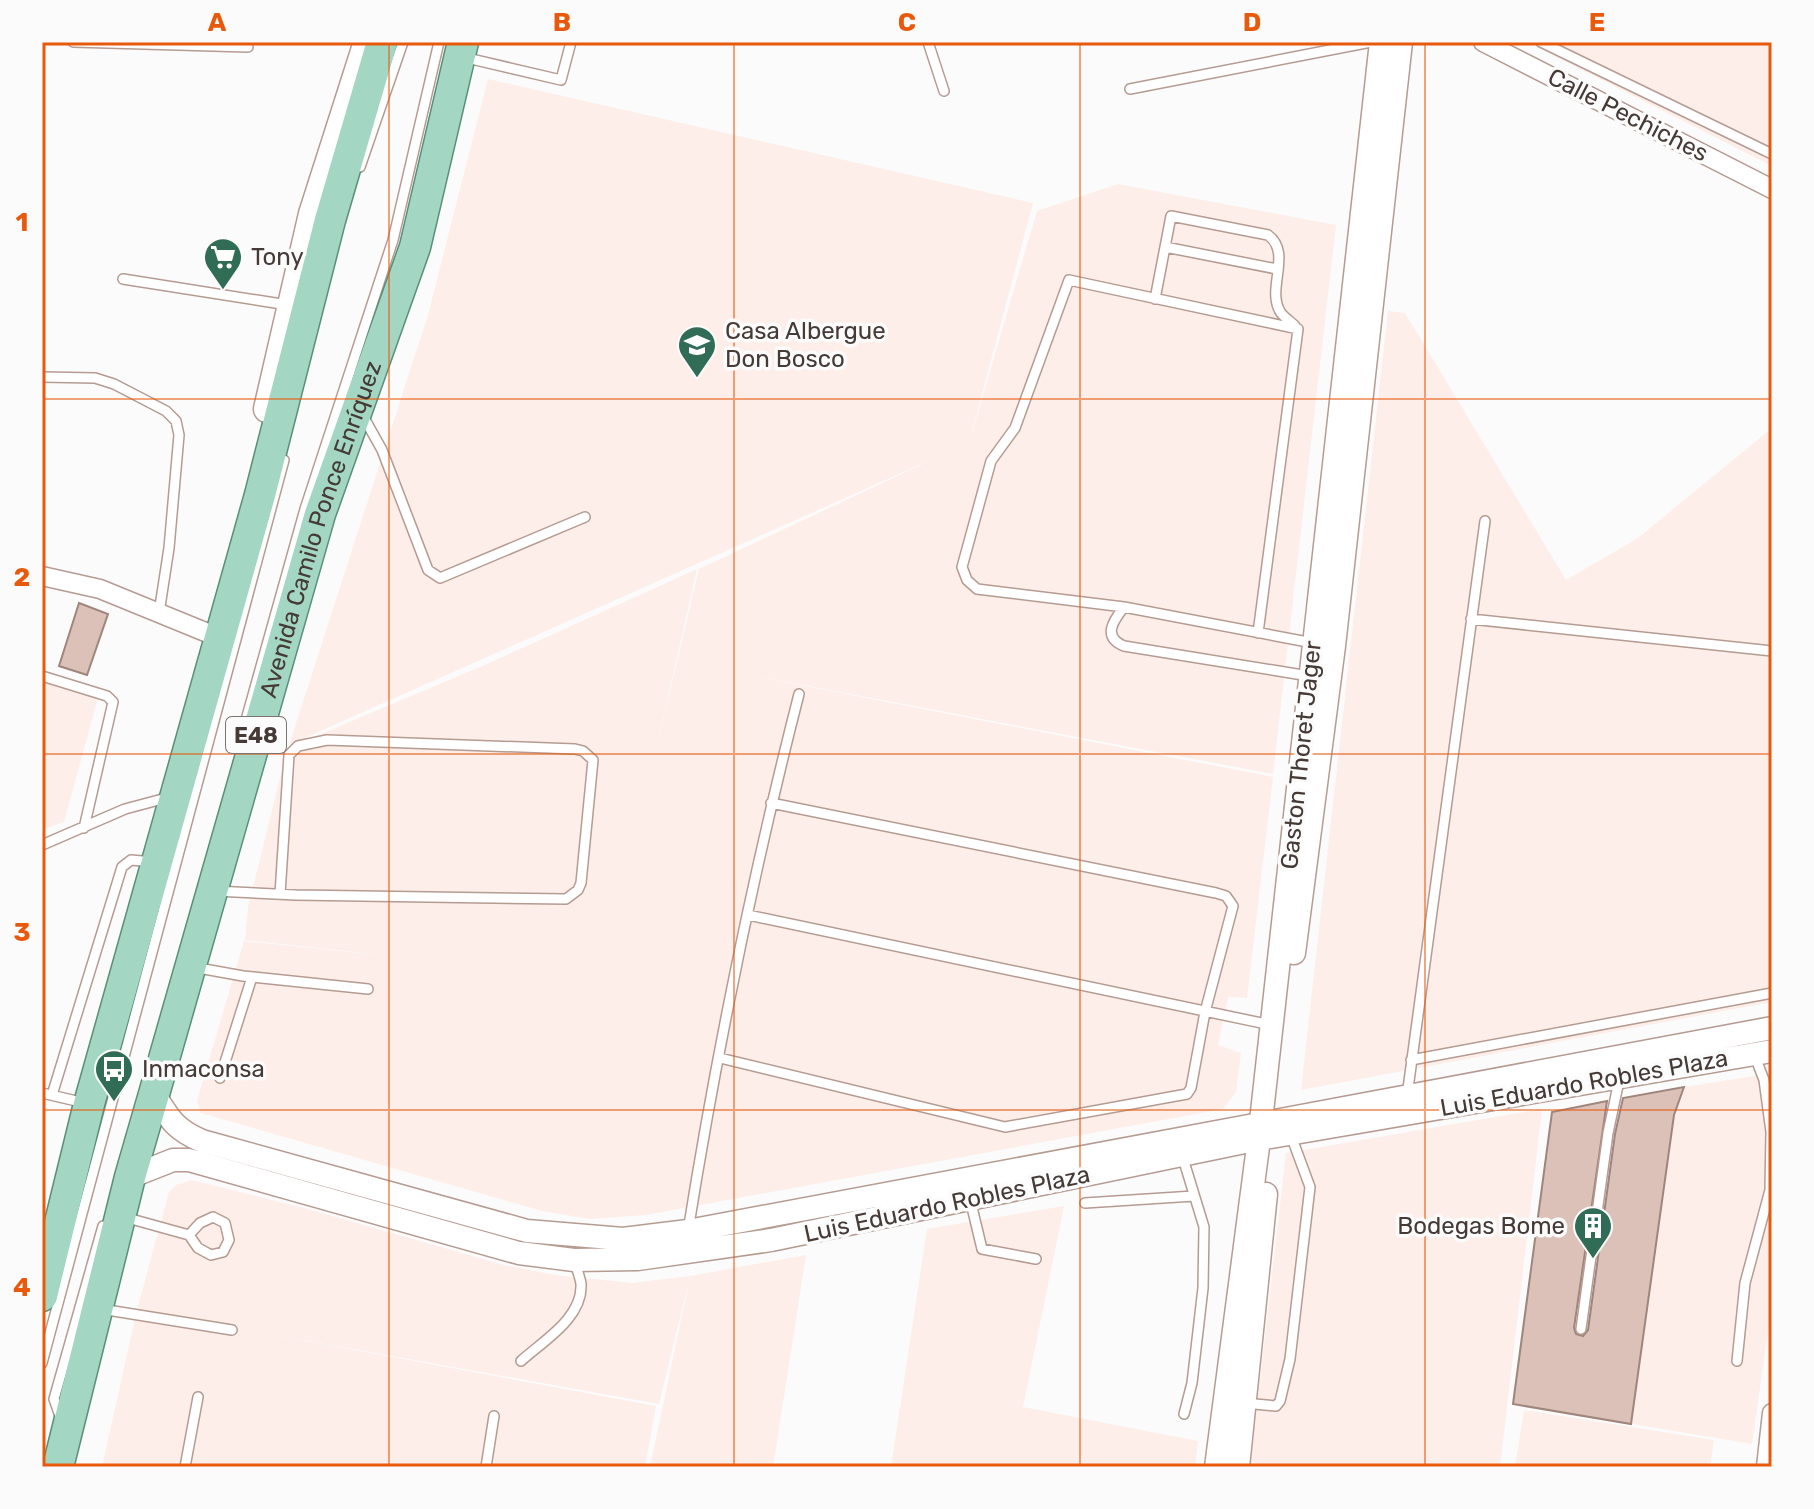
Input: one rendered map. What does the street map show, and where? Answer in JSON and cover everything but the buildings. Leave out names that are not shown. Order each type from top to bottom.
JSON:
[{"type":"main road","name":"E48","points":[[220,638],[219,610],[312,214],[367,42]]},
{"type":"main road","name":"E48","points":[[42,1296],[89,1104],[260,495],[330,220],[382,42]]},
{"type":"main road","name":"Avenida Camilo Ponce Enríquez","points":[[58,1467],[97,1308],[112,1219],[130,1177],[320,514],[415,247],[454,47]]},
{"type":"street","name":"Gaston Thoret Jager","points":[[1324,645],[1381,42]]},
{"type":"street","name":"Gaston Thoret Jager","points":[[1216,1467],[1271,1130],[1271,1025],[1324,645],[1401,42]]},
{"type":"street","name":"Calle Pechiches","points":[[1483,42],[1772,189]]},
{"type":"street","points":[[42,576],[100,589],[220,638]]},
{"type":"street","name":"Gaston Thoret Jager","points":[[1238,1467],[1319,678]]},
{"type":"street","name":"Luis Eduardo Robles Plaza","points":[[154,1094],[172,1124],[184,1134],[202,1141],[527,1231],[623,1239],[688,1231],[1620,1067],[1772,1028]]},
{"type":"street","name":"Luis Eduardo Robles Plaza","points":[[130,1177],[173,1160],[189,1160],[519,1253],[574,1260],[638,1259],[771,1240],[1182,1155],[1407,1096],[1620,1067],[1763,1053]]},
{"type":"street","points":[[1766,1467],[1772,1413]]},
{"type":"lane","points":[[73,42],[248,47]]},
{"type":"lane","points":[[357,178],[403,42]]},
{"type":"lane","points":[[454,47],[561,80],[571,42]]},
{"type":"lane","points":[[928,42],[944,91]]},
{"type":"lane","points":[[1130,89],[1371,42]]},
{"type":"lane","points":[[1541,42],[1772,154]]},
{"type":"lane","name":"Avenida Camilo Ponce Enríquez","points":[[239,743],[305,509],[454,47]]},
{"type":"lane","points":[[1155,299],[1171,216],[1268,235],[1276,241],[1279,250],[1276,298],[1280,312],[1298,329]]},
{"type":"lane","points":[[1165,247],[1277,269]]},
{"type":"lane","points":[[123,279],[291,306]]},
{"type":"lane","points":[[1298,329],[1069,280],[1015,428],[991,461],[962,567],[967,580],[977,589],[1124,607],[1324,645]]},
{"type":"lane","points":[[1258,633],[1298,329]]},
{"type":"lane","points":[[42,377],[95,378],[114,384],[166,411],[176,421],[178,449],[169,548],[159,613]]},
{"type":"lane","points":[[359,409],[382,450],[428,570],[433,575],[440,578],[585,517]]},
{"type":"lane","name":"Avenida Camilo Ponce Enríquez","points":[[42,1363],[286,453]]},
{"type":"lane","points":[[1407,1096],[1485,521]]},
{"type":"lane","points":[[1124,607],[1111,628],[1115,642],[1124,646],[1319,678]]},
{"type":"lane","points":[[1471,619],[1772,651]]},
{"type":"lane","points":[[42,676],[107,696],[113,702],[84,828]]},
{"type":"lane","points":[[688,1231],[771,803],[799,694]]},
{"type":"lane","points":[[212,890],[280,894],[566,899],[578,890],[581,883],[593,760],[583,751],[575,749],[327,740],[298,746],[289,755],[280,894]]},
{"type":"lane","points":[[42,845],[125,809],[174,796]]},
{"type":"lane","points":[[720,1058],[1005,1127],[1187,1094],[1191,1088],[1205,1012],[1233,906],[1226,896],[771,803]]},
{"type":"lane","points":[[89,1104],[47,1094],[122,867],[131,860],[156,862]]},
{"type":"lane","points":[[748,915],[1271,1025]]},
{"type":"lane","points":[[190,966],[252,977],[368,989]]},
{"type":"lane","points":[[220,1078],[252,977]]},
{"type":"lane","points":[[1411,1060],[1772,993]]},
{"type":"lane","points":[[1737,1361],[1745,1283],[1770,1190],[1771,1132],[1763,1053]]},
{"type":"lane","points":[[1581,1329],[1620,1067]]},
{"type":"lane","points":[[1244,1403],[1276,1406],[1280,1401],[1290,1359],[1310,1187],[1271,1130]]},
{"type":"lane","points":[[1182,1155],[1204,1227],[1203,1288],[1192,1383],[1184,1414]]},
{"type":"lane","points":[[1085,1203],[1194,1196]]},
{"type":"lane","points":[[970,1199],[982,1249],[1036,1259]]},
{"type":"lane","points":[[112,1219],[189,1235],[198,1248],[211,1255],[223,1252],[229,1240],[225,1223],[213,1217],[200,1223],[189,1235]]},
{"type":"lane","name":"Avenida Camilo Ponce Enríquez","points":[[66,1434],[54,1399],[112,1219]]},
{"type":"lane","points":[[521,1361],[573,1314],[580,1301],[581,1283],[574,1260]]},
{"type":"lane","points":[[97,1308],[232,1330]]},
{"type":"lane","points":[[185,1467],[198,1397]]},
{"type":"lane","points":[[486,1467],[494,1416]]},
{"type":"shaded area","points":[[1527,42],[1772,42],[1772,166]]},
{"type":"shaded area","points":[[488,79],[1033,203],[969,443],[1037,211],[1118,184],[1336,225],[1273,774],[723,670],[1273,777],[1247,998],[1228,997],[1218,1045],[1241,1053],[1236,1092],[1223,1109],[646,1215],[590,1219],[542,1211],[201,1113],[197,1101],[244,941],[410,958],[245,940],[248,907],[285,758],[295,745],[487,664],[697,569],[656,750],[699,569],[942,455],[289,745],[428,315]]},
{"type":"shaded area","points":[[1388,311],[1405,313],[1566,580],[1638,538],[1772,428],[1772,1002],[1301,1090]]},
{"type":"shaded area","points":[[42,679],[99,694],[64,822],[42,830]]},
{"type":"shaded area","points":[[1772,1073],[1772,1303],[1752,1444],[1632,1424],[1675,1115],[1685,1087]]},
{"type":"shaded area","points":[[1542,1109],[1500,1467],[1250,1467],[1286,1153]]},
{"type":"shaded area","points":[[192,1180],[308,1209],[504,1265],[555,1275],[632,1283],[806,1255],[773,1467],[650,1467],[690,1277],[659,1404],[253,1331],[656,1406],[645,1467],[102,1467],[137,1310],[169,1192],[176,1185]]},
{"type":"shaded area","points":[[1064,1206],[1023,1407],[1198,1441],[1195,1467],[891,1467],[927,1229]]},
{"type":"shaded area","points":[[1524,1410],[1714,1440],[1710,1467],[1515,1467]]},
{"type":"place","name":"Tony","points":[[223,291]]},
{"type":"place","name":"Casa Albergue Don Bosco","points":[[697,379]]},
{"type":"place","name":"Inmaconsa","points":[[114,1103]]},
{"type":"place","name":"Bodegas Bome","points":[[1593,1260]]}]
